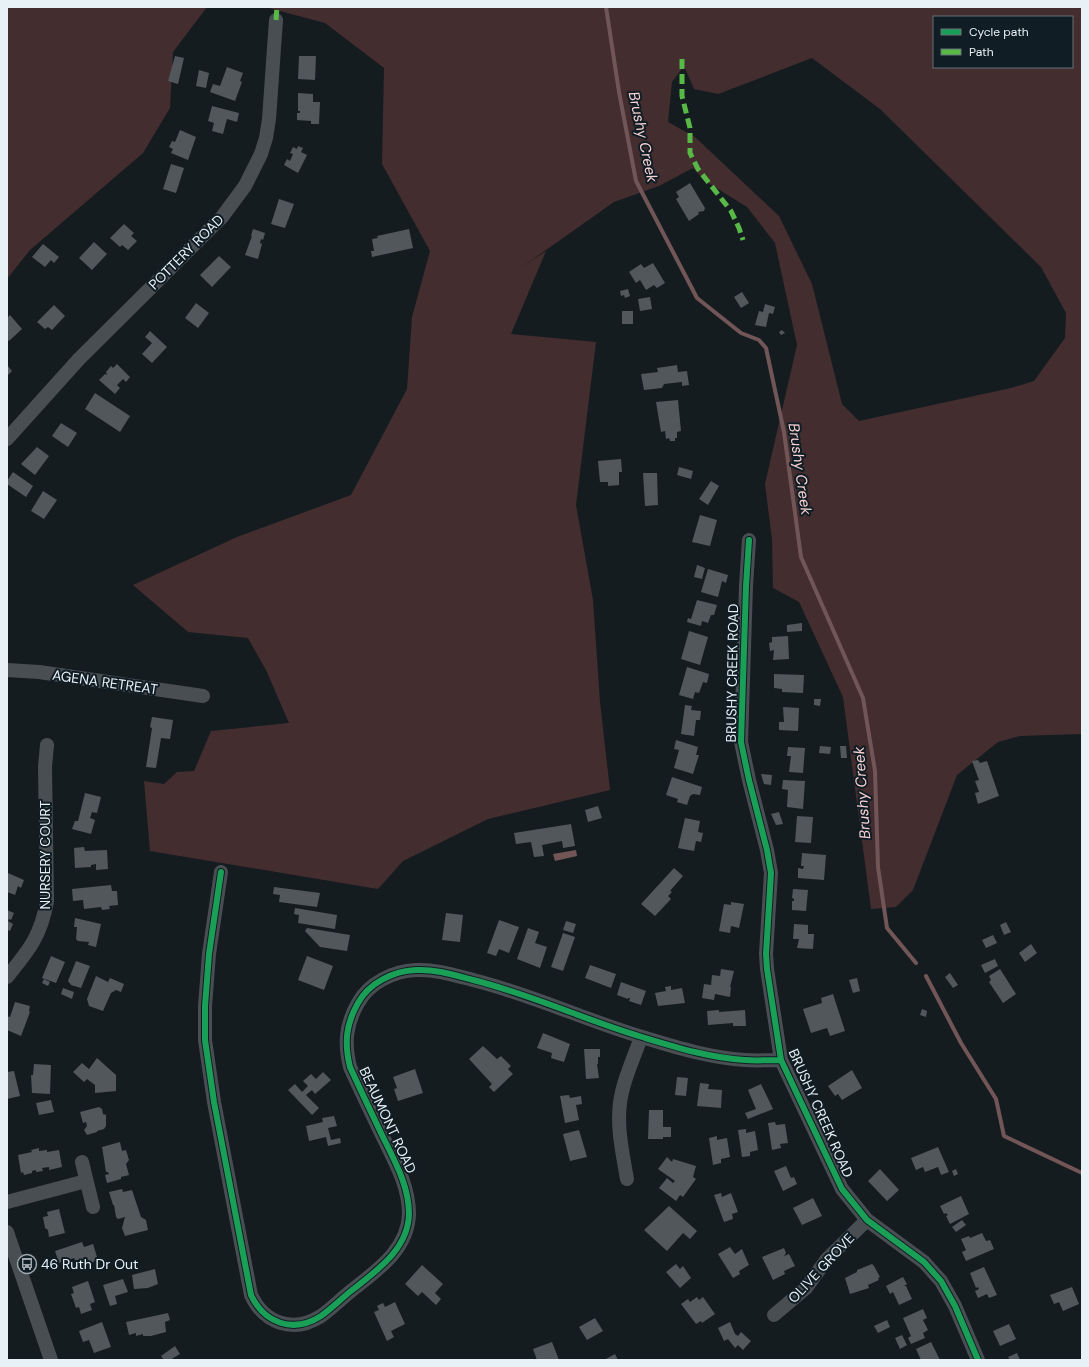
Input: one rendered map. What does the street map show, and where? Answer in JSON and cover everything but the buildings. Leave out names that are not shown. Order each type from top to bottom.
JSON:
[{"type":"street","name":"POTTERY ROAD","points":[[7,439],[79,359],[222,217],[245,186],[261,154],[266,138],[269,119],[276,20]]},
{"type":"street","name":"BRUSHY CREEK ROAD","points":[[749,540],[741,742],[769,861],[771,886],[766,961],[781,1060],[842,1189],[867,1220],[924,1262],[941,1281],[955,1306],[978,1360]]},
{"type":"street","name":"AGENA RETREAT","points":[[7,670],[52,674],[203,696]]},
{"type":"street","name":"NURSERY COURT","points":[[7,977],[33,944],[44,919],[47,901],[45,767],[47,745]]},
{"type":"street","name":"BEAUMONT ROAD","points":[[221,872],[209,954],[206,991],[205,1040],[208,1066],[251,1295],[261,1311],[278,1323],[290,1325],[302,1323],[321,1316],[391,1257],[407,1230],[409,1216],[406,1188],[350,1067],[346,1051],[346,1036],[349,1022],[362,996],[381,980],[398,972],[415,970],[432,971],[504,988],[641,1036],[710,1055],[746,1060],[781,1060]]},
{"type":"street","points":[[627,1179],[620,1135],[619,1108],[622,1092],[641,1036]]},
{"type":"street","points":[[82,1162],[93,1207]]},
{"type":"street","points":[[7,1202],[86,1182]]},
{"type":"street","name":"OLIVE GROVE","points":[[774,1315],[806,1288],[827,1259],[867,1220]]},
{"type":"street","points":[[7,1232],[51,1360]]},
{"type":"shaded area","points":[[7,7],[207,7],[173,52],[170,108],[143,153],[30,250],[7,279]]},
{"type":"shaded area","points":[[265,7],[1082,7],[1082,734],[1020,736],[998,742],[957,775],[913,890],[896,907],[871,909],[843,697],[799,602],[773,588],[772,539],[765,484],[797,345],[775,243],[747,207],[705,181],[693,168],[659,186],[614,202],[522,267],[546,251],[511,334],[596,342],[576,505],[593,600],[600,702],[610,790],[488,819],[403,861],[378,889],[150,851],[144,781],[164,784],[177,772],[194,771],[211,731],[289,723],[266,670],[248,638],[188,632],[133,585],[237,537],[351,495],[407,389],[412,317],[430,251],[382,164],[384,68],[325,23]],"holes":[[[812,58],[880,109],[1041,267],[1066,313],[1065,338],[1034,381],[1011,388],[859,421],[842,404],[812,284],[779,216],[695,137],[668,122],[672,82],[684,66],[694,89],[718,94]]]},
{"type":"shaded area","points":[[576,850],[577,856],[555,861],[553,854]]},
{"type":"waterway","name":"Brushy Creek","points":[[606,7],[619,92],[636,181],[697,298],[741,333],[759,340],[766,348],[784,432],[801,557],[863,698],[875,771],[878,867],[887,928],[916,963]]},
{"type":"waterway","name":"Brushy Creek","points":[[926,976],[961,1043],[996,1099],[1004,1136],[1082,1173]]},
{"type":"marked path","points":[[276,20],[277,7]]},
{"type":"marked path","points":[[682,59],[682,96],[690,128],[690,153],[698,169],[731,211],[743,240]]},
{"type":"cycle path","points":[[749,540],[741,742],[767,850],[771,873],[766,954],[781,1060],[842,1189],[867,1220],[924,1262],[941,1281],[955,1306],[978,1360]]},
{"type":"cycle path","points":[[221,872],[209,954],[205,1006],[205,1040],[214,1102],[251,1295],[263,1313],[280,1323],[290,1325],[300,1324],[310,1321],[325,1313],[370,1276],[389,1258],[397,1249],[407,1227],[409,1214],[404,1183],[350,1067],[347,1050],[347,1034],[354,1011],[368,990],[382,979],[407,971],[430,970],[515,992],[621,1030],[693,1052],[732,1059],[781,1060]]},
{"type":"place","name":"46 Ruth Dr Out","points":[[27,1264]]}]
